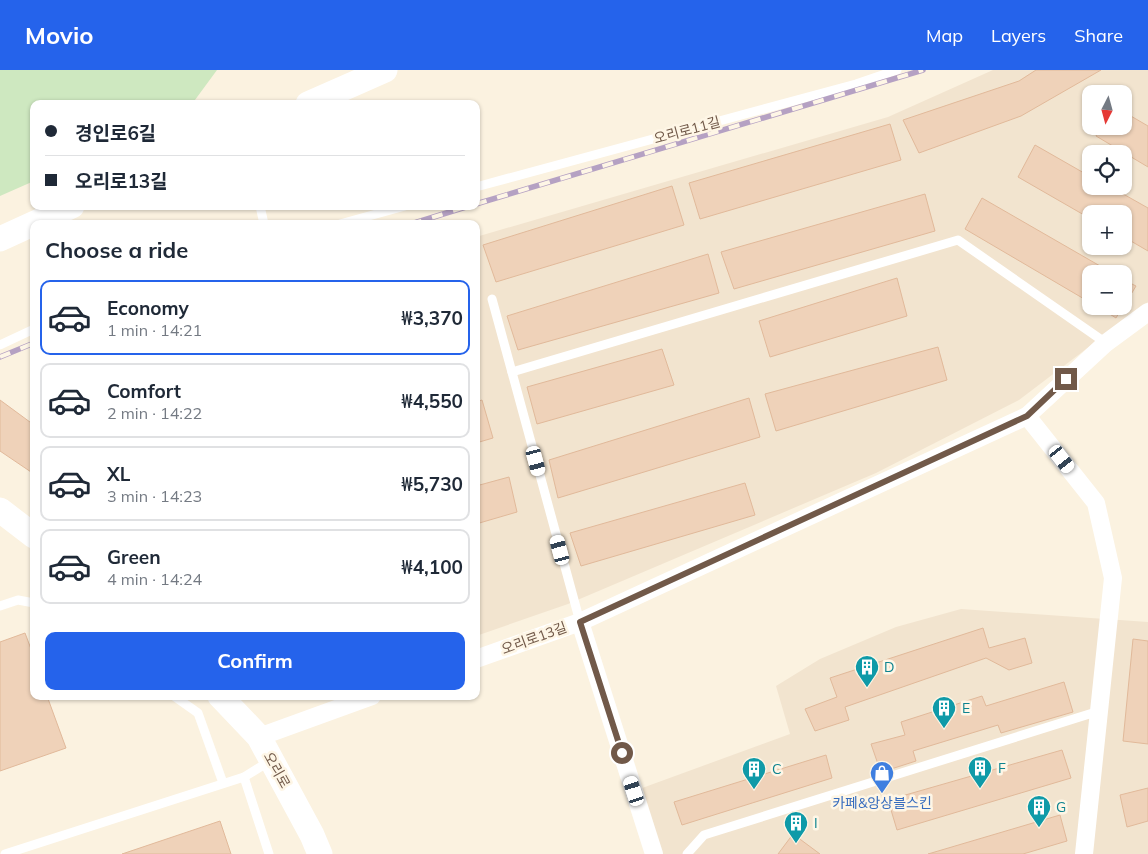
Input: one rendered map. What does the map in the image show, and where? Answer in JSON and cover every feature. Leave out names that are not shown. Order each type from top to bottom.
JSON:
[{"type":"main road","points":[[317,100],[385,70]]},
{"type":"main road","points":[[41,220],[63,210]]},
{"type":"main road","points":[[0,239],[30,225]]},
{"type":"main road","points":[[0,510],[30,533]]},
{"type":"main road","name":"오리로","points":[[224,700],[258,737],[272,759],[320,854]]},
{"type":"street","name":"오리로13길","points":[[480,658],[580,622],[1027,416],[1106,343],[1148,312]]},
{"type":"street","points":[[1027,416],[1096,503],[1112,578],[1084,854]]},
{"type":"street","points":[[580,622],[654,854]]},
{"type":"street","points":[[258,737],[361,700]]},
{"type":"lane","name":"오리로11길","points":[[480,186],[856,84],[897,70]]},
{"type":"lane","points":[[354,220],[391,210]]},
{"type":"lane","points":[[512,372],[958,240],[1106,343]]},
{"type":"lane","points":[[492,298],[580,622]]},
{"type":"lane","points":[[0,345],[30,331]]},
{"type":"lane","points":[[0,606],[18,600],[30,602]]},
{"type":"lane","points":[[180,700],[198,713],[223,783]]},
{"type":"lane","points":[[688,854],[704,835],[1099,711]]},
{"type":"lane","points":[[5,854],[244,776],[272,759]]},
{"type":"lane","points":[[244,776],[269,854]]},
{"type":"shaded area","points":[[993,70],[1148,70],[1148,302],[1132,314],[1132,265],[1082,265],[1082,315],[1131,315],[1019,400],[876,473],[568,604],[480,635],[480,236],[888,117]]},
{"type":"shaded area","points":[[961,609],[1148,622],[1148,854],[654,854],[634,791],[790,734],[776,686],[820,659],[896,627]]},
{"type":"green space","points":[[0,70],[217,70],[195,100],[30,100],[30,183],[0,196]]},
{"type":"building","points":[[1036,70],[1101,70],[1021,116],[919,153],[903,120],[1019,81]]},
{"type":"building","points":[[1132,117],[1148,126],[1148,167],[1132,157],[1132,145],[1111,145],[1096,136],[1132,135]]},
{"type":"building","points":[[890,124],[901,160],[700,219],[689,183]]},
{"type":"building","points":[[1035,145],[1082,172],[1082,195],[1125,195],[1148,208],[1148,251],[1132,242],[1132,205],[1082,205],[1082,214],[1018,177]]},
{"type":"building","points":[[672,186],[684,225],[496,282],[483,245]]},
{"type":"building","points":[[925,194],[935,231],[734,289],[721,252]]},
{"type":"building","points":[[982,198],[1098,265],[1082,265],[1082,298],[965,229]]},
{"type":"building","points":[[708,254],[719,293],[518,350],[507,316]]},
{"type":"building","points":[[897,278],[907,316],[770,357],[759,321]]},
{"type":"building","points":[[1132,284],[1136,286],[1132,293]]},
{"type":"building","points":[[938,347],[947,380],[776,431],[765,394]]},
{"type":"building","points":[[662,349],[674,385],[537,424],[527,387]]},
{"type":"building","points":[[749,398],[760,437],[558,498],[549,460]]},
{"type":"building","points":[[0,400],[30,422],[30,471],[0,451]]},
{"type":"building","points":[[482,400],[493,438],[480,442],[480,401]]},
{"type":"building","points":[[509,477],[517,512],[480,523],[480,485]]},
{"type":"building","points":[[745,483],[755,515],[581,566],[570,533]]},
{"type":"building","name":"D","points":[[983,628],[989,648],[1025,638],[1032,663],[1009,670],[986,658],[845,707],[849,720],[815,731],[805,709],[837,697],[830,678]]},
{"type":"building","points":[[25,633],[30,646],[30,700],[48,700],[66,748],[0,771],[0,642]]},
{"type":"building","points":[[1133,639],[1148,641],[1148,744],[1123,741]]},
{"type":"building","name":"E","points":[[1064,682],[1073,712],[1001,733],[998,725],[913,751],[916,761],[888,770],[879,767],[871,744],[905,735],[901,722],[982,696],[986,706]]},
{"type":"building","name":"F","points":[[1062,750],[1071,778],[897,830],[888,800]]},
{"type":"building","name":"C","points":[[826,755],[832,778],[682,825],[674,802]]},
{"type":"building","points":[[1148,788],[1148,821],[1127,827],[1120,795]]},
{"type":"building","name":"G","points":[[1060,815],[1067,841],[1023,854],[928,854]]},
{"type":"building","points":[[220,821],[231,854],[122,854]]},
{"type":"building","name":"I","points":[[793,834],[820,854],[778,854]]},
{"type":"railway","points":[[480,203],[923,70]]},
{"type":"railway","points":[[424,220],[456,210]]},
{"type":"railway","points":[[0,357],[30,345]]},
{"type":"place","name":"D","points":[[867,688]]},
{"type":"place","name":"E","points":[[944,729]]},
{"type":"place","name":"F","points":[[980,789]]},
{"type":"place","name":"C","points":[[754,790]]},
{"type":"place","name":"카페&앙상블스킨","points":[[882,794]]},
{"type":"place","name":"G","points":[[1039,828]]},
{"type":"place","name":"I","points":[[796,844]]},
{"type":"route","points":[[622,753],[580,622],[1027,416],[1066,379]]}]
